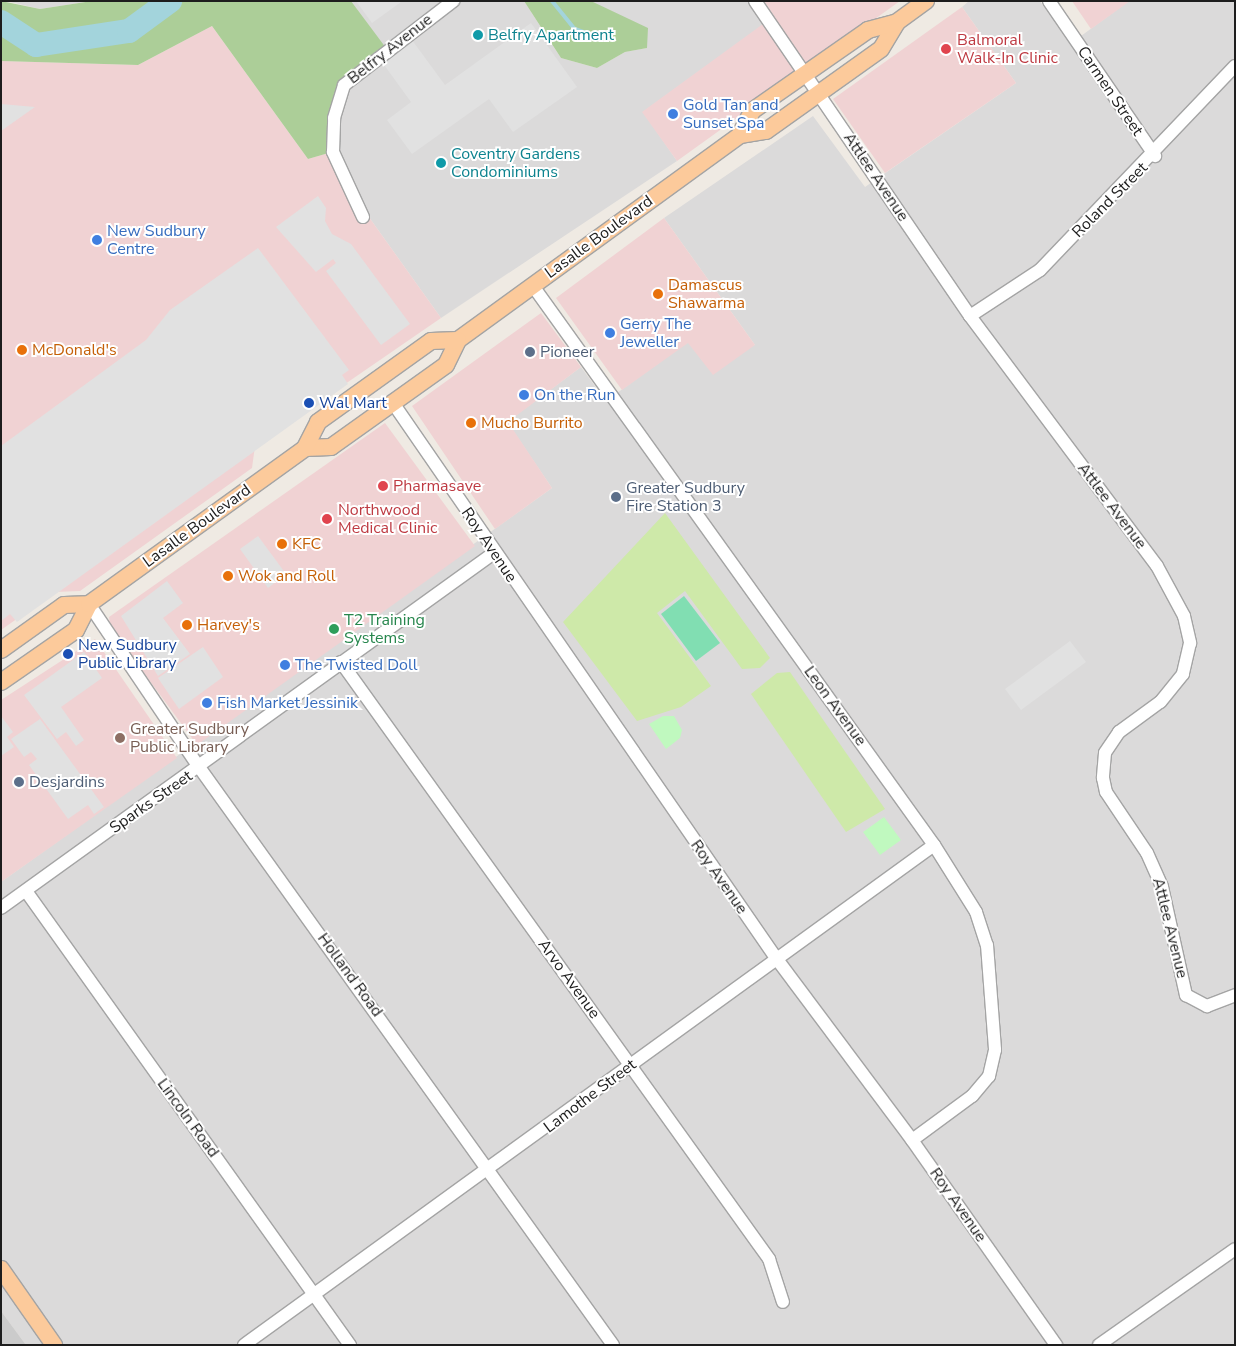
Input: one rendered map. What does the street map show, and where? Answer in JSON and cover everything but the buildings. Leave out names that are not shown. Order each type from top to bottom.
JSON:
[{"type":"main road","name":"Lasalle Boulevard","points":[[305,448],[332,446],[446,365],[458,340],[740,134],[752,112],[868,30],[897,22],[926,1]]},
{"type":"main road","name":"Lasalle Boulevard","points":[[740,134],[766,131],[881,49],[897,22]]},
{"type":"main road","name":"Lasalle Boulevard","points":[[1,682],[76,630],[89,604],[305,448],[318,422],[431,341],[458,340]]},
{"type":"main road","points":[[1,650],[64,605],[89,604]]},
{"type":"main road","points":[[1,1270],[54,1345]]},
{"type":"street","name":"Belfry Avenue","points":[[363,217],[333,152],[334,118],[344,85],[453,1]]},
{"type":"street","name":"Attlee Avenue","points":[[755,1],[820,92],[970,316],[1157,566],[1184,616],[1190,644],[1183,674],[1160,702],[1119,732],[1106,753],[1103,778],[1106,792],[1146,852],[1162,887],[1186,995],[1207,1006],[1235,995]]},
{"type":"street","name":"Carmen Street","points":[[1049,1],[1154,156]]},
{"type":"street","name":"Roland Street","points":[[970,316],[1040,270],[1154,156],[1235,66]]},
{"type":"street","name":"Leon Avenue","points":[[533,286],[934,845],[976,912],[988,945],[995,1050],[989,1076],[972,1096],[912,1140]]},
{"type":"street","name":"Roy Avenue","points":[[392,403],[776,958],[912,1140],[1056,1345]]},
{"type":"street","name":"Sparks Street","points":[[1,908],[200,767],[341,662],[494,553]]},
{"type":"street","name":"Holland Road","points":[[89,604],[200,767],[491,1170],[613,1345]]},
{"type":"street","name":"Arvo Avenue","points":[[341,662],[769,1259],[784,1302]]},
{"type":"street","name":"Lamothe Street","points":[[244,1345],[491,1170],[776,958],[934,845]]},
{"type":"street","name":"Lincoln Road","points":[[26,890],[350,1345]]},
{"type":"street","points":[[1099,1345],[1235,1249]]},
{"type":"shaded area","points":[[6,1],[92,1],[40,9]]},
{"type":"shaded area","points":[[351,1],[524,1],[561,58],[597,68],[625,52],[647,48],[611,12],[591,1],[764,1],[775,16],[643,112],[677,161],[441,318],[356,199],[331,136],[336,100],[385,48]]},
{"type":"shaded area","points":[[356,1],[401,1],[401,2],[372,23]]},
{"type":"shaded area","points":[[764,1],[900,1],[677,161],[642,112],[774,16]]},
{"type":"shaded area","points":[[969,1],[1040,1],[1070,44],[1129,1],[1235,1],[1235,1345],[26,1345],[1,1311],[1,882],[552,488],[507,422],[581,367],[606,401],[688,342],[755,345],[664,218],[813,116],[865,187],[1016,83],[962,7]]},
{"type":"shaded area","points":[[1072,1],[1130,1],[1091,29]]},
{"type":"shaded area","points":[[962,7],[1016,83],[885,173],[833,99]]},
{"type":"shaded area","points":[[531,23],[577,87],[513,132],[489,99],[412,154],[387,120],[411,102],[382,62],[412,40],[445,85]]},
{"type":"shaded area","points":[[212,26],[308,159],[332,152],[356,199],[441,318],[255,446],[252,468],[80,591],[55,592],[1,630],[1,61],[138,65]]},
{"type":"shaded area","points":[[1,104],[35,107],[1,131]]},
{"type":"shaded area","points":[[318,196],[326,208],[325,221],[332,234],[351,244],[410,324],[381,345],[326,271],[336,263],[333,259],[316,272],[276,227]]},
{"type":"shaded area","points":[[664,218],[755,345],[713,375],[688,343],[622,390],[556,298]]},
{"type":"shaded area","points":[[258,248],[349,370],[342,375],[348,384],[17,622],[10,614],[1,621],[1,446],[146,340],[170,310]]},
{"type":"shaded area","points":[[541,313],[581,367],[508,422],[552,488],[495,529],[412,406]]},
{"type":"shaded area","points":[[385,423],[475,546],[197,745],[110,627],[109,617]]},
{"type":"shaded area","points":[[258,536],[286,574],[268,588],[240,549]]},
{"type":"shaded area","points":[[167,581],[183,603],[163,618],[190,654],[158,676],[121,616]]},
{"type":"shaded area","points":[[95,639],[177,758],[1,882],[1,700]]},
{"type":"shaded area","points":[[1070,641],[1086,662],[1021,710],[1005,689]]},
{"type":"shaded area","points":[[203,647],[223,677],[179,709],[158,678]]},
{"type":"shaded area","points":[[84,652],[102,678],[61,707],[84,740],[76,746],[66,732],[57,739],[24,695]]},
{"type":"shaded area","points":[[1,716],[13,732],[7,737],[14,747],[1,756]]},
{"type":"shaded area","points":[[40,719],[104,807],[94,814],[88,805],[68,819],[29,765],[37,759],[31,752],[24,757],[11,739]]},
{"type":"shaded area","points":[[1,1311],[26,1345],[1,1345]]},
{"type":"green space","points":[[1,1],[40,9],[92,1],[351,1],[386,48],[343,84],[332,152],[308,159],[212,26],[138,65],[1,61]]},
{"type":"green space","points":[[524,1],[591,1],[648,28],[647,48],[625,52],[597,68],[561,58]]},
{"type":"green space","points":[[665,513],[770,658],[760,668],[742,669],[685,591],[657,613],[711,686],[681,707],[637,721],[563,622]]},
{"type":"green space","points":[[684,596],[720,643],[696,661],[661,614]]},
{"type":"green space","points":[[790,672],[885,809],[846,832],[751,694],[777,673]]},
{"type":"green space","points":[[663,716],[674,716],[682,730],[680,738],[666,749],[649,724]]},
{"type":"green space","points":[[884,817],[901,840],[880,855],[863,832]]},
{"type":"waterway","points":[[1,22],[36,45],[129,31],[170,1]]},
{"type":"waterway","points":[[552,1],[575,29],[602,39]]},
{"type":"place","name":"Belfry Apartment","points":[[478,35]]},
{"type":"place","name":"Balmoral Walk-In Clinic","points":[[946,49]]},
{"type":"place","name":"Gold Tan and Sunset Spa","points":[[673,114]]},
{"type":"place","name":"Coventry Gardens Condominiums","points":[[441,163]]},
{"type":"place","name":"New Sudbury Centre","points":[[97,240]]},
{"type":"place","name":"Damascus Shawarma","points":[[658,294]]},
{"type":"place","name":"Gerry The Jeweller","points":[[610,333]]},
{"type":"place","name":"McDonald's","points":[[22,350]]},
{"type":"place","name":"Pioneer","points":[[530,352]]},
{"type":"place","name":"On the Run","points":[[524,395]]},
{"type":"place","name":"Wal Mart","points":[[309,403]]},
{"type":"place","name":"Mucho Burrito","points":[[471,423]]},
{"type":"place","name":"Pharmasave","points":[[383,486]]},
{"type":"place","name":"Greater Sudbury Fire Station 3","points":[[616,497]]},
{"type":"place","name":"Northwood Medical Clinic","points":[[327,519]]},
{"type":"place","name":"KFC","points":[[282,544]]},
{"type":"place","name":"Wok and Roll","points":[[228,576]]},
{"type":"place","name":"Harvey's","points":[[187,625]]},
{"type":"place","name":"T2 Training Systems","points":[[334,629]]},
{"type":"place","name":"New Sudbury Public Library","points":[[68,654]]},
{"type":"place","name":"The Twisted Doll","points":[[285,665]]},
{"type":"place","name":"Fish Market Jessinik","points":[[207,703]]},
{"type":"place","name":"Greater Sudbury Public Library","points":[[120,738]]},
{"type":"place","name":"Desjardins","points":[[19,782]]}]
